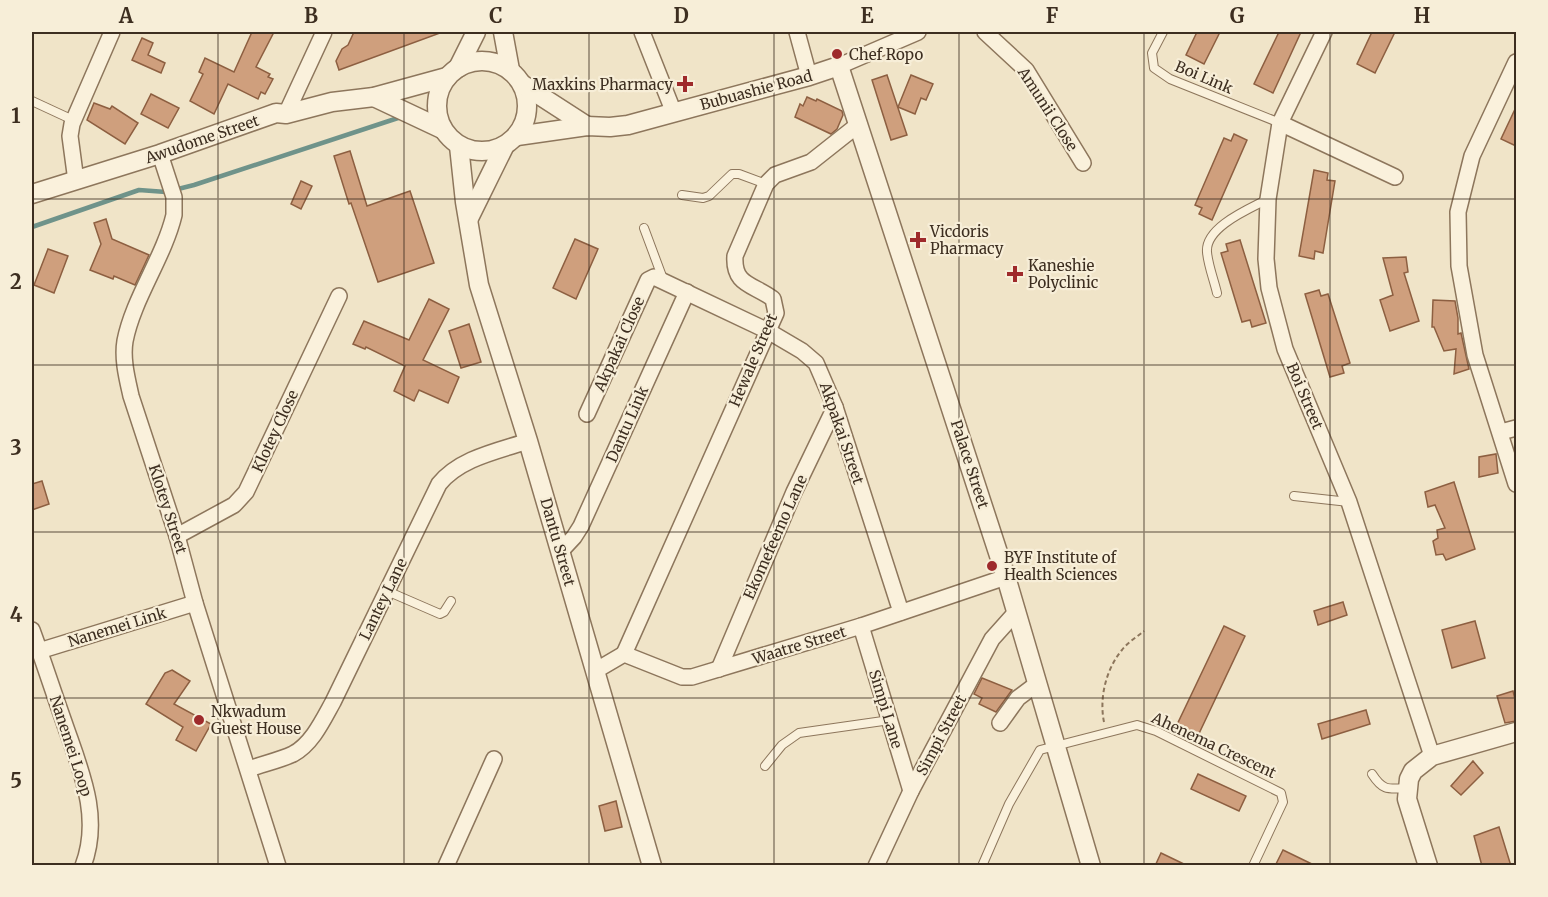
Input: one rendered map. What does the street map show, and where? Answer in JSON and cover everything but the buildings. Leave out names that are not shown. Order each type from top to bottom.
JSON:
[{"type":"street","points":[[76,181],[70,136],[74,120],[112,32]]},
{"type":"street","points":[[286,114],[324,32]]},
{"type":"street","points":[[442,129],[437,102],[440,89],[453,73],[476,32]]},
{"type":"street","points":[[642,32],[674,113]]},
{"type":"street","points":[[797,32],[809,76]]},
{"type":"street","name":"Bubuashie Road","points":[[510,141],[587,126],[628,125],[674,113],[809,76],[839,66],[918,32]]},
{"type":"street","name":"Amunii Close","points":[[985,32],[1026,70],[1083,163]]},
{"type":"street","name":"Boi Street","points":[[1324,32],[1280,123],[1268,199],[1266,260],[1269,288],[1285,349],[1349,502],[1432,756]]},
{"type":"street","points":[[469,218],[510,141],[524,125],[528,111],[527,97],[516,77],[505,33]]},
{"type":"street","points":[[453,73],[471,62],[498,63],[587,126]]},
{"type":"street","points":[[1516,62],[1472,156],[1458,212],[1459,266],[1475,354],[1516,484]]},
{"type":"street","name":"Palace Street","points":[[839,66],[1017,611],[1091,866]]},
{"type":"street","name":"Awudome Street","points":[[32,194],[160,154],[276,113],[286,114],[332,102],[374,97],[453,73]]},
{"type":"street","points":[[374,97],[442,129],[459,146],[474,152],[489,152],[510,141]]},
{"type":"street","points":[[766,184],[775,175],[811,162],[859,123]]},
{"type":"street","points":[[1280,123],[1395,177]]},
{"type":"street","name":"Dantu Street","points":[[459,146],[479,285],[528,441],[652,866]]},
{"type":"street","name":"Klotey Street","points":[[160,154],[172,191],[172,223],[132,318],[124,350],[125,369],[131,396],[177,536],[195,603],[278,866]]},
{"type":"street","name":"Hewale Street","points":[[624,654],[776,313],[773,299],[740,278],[734,268],[735,256],[766,184]]},
{"type":"street","name":"Akpakai Street","points":[[659,279],[768,331],[802,351],[816,363],[835,407],[901,612]]},
{"type":"street","name":"Akpakai Close","points":[[587,414],[648,280],[659,279]]},
{"type":"street","name":"Dantu Link","points":[[560,552],[581,526],[687,292]]},
{"type":"street","name":"Klotey Close","points":[[177,536],[234,505],[246,492],[339,296]]},
{"type":"street","name":"Ekomefeemo Lane","points":[[719,669],[794,492],[835,407]]},
{"type":"street","points":[[1501,432],[1516,428]]},
{"type":"street","name":"Lantey Lane","points":[[249,769],[292,754],[305,745],[316,732],[333,702],[439,484],[447,475],[468,462],[528,441]]},
{"type":"street","name":"Waatre Street","points":[[624,654],[685,678],[692,677],[861,626],[1006,577]]},
{"type":"street","name":"Nanemei Link","points":[[39,651],[195,603]]},
{"type":"street","name":"Simpi Street","points":[[876,866],[911,791],[992,639],[1017,611]]},
{"type":"street","name":"Simpi Lane","points":[[861,626],[911,791]]},
{"type":"street","name":"Nanemei Loop","points":[[32,630],[86,786],[91,831],[88,854],[83,866]]},
{"type":"street","points":[[595,671],[624,654]]},
{"type":"street","points":[[1000,723],[1018,698],[1038,683]]},
{"type":"street","points":[[1428,866],[1407,799],[1407,789],[1413,771],[1432,756],[1516,732]]},
{"type":"street","points":[[446,866],[494,759]]},
{"type":"lane","name":"Boi Link","points":[[1163,32],[1152,53],[1154,68],[1170,79],[1280,123]]},
{"type":"lane","points":[[32,101],[74,120]]},
{"type":"lane","points":[[682,195],[703,198],[709,196],[732,174],[739,174],[766,184]]},
{"type":"lane","points":[[1217,293],[1207,250],[1211,236],[1228,221],[1268,199]]},
{"type":"lane","points":[[644,228],[659,279]]},
{"type":"lane","points":[[1294,496],[1349,502]]},
{"type":"lane","points":[[387,591],[440,614],[451,601]]},
{"type":"lane","points":[[765,766],[782,745],[799,733],[890,720]]},
{"type":"lane","name":"Ahenema Crescent","points":[[982,866],[1010,804],[1040,750],[1137,725],[1144,726],[1281,793],[1283,802],[1253,866]]},
{"type":"lane","points":[[1372,774],[1380,786],[1388,789],[1407,789]]},
{"type":"path","points":[[1107,734],[1101,708],[1103,689],[1123,648],[1144,631]]},
{"type":"waterway","points":[[32,227],[139,190],[166,192],[194,185],[398,118]]},
{"type":"place","name":"Chef Ropo","points":[[837,54]]},
{"type":"place","name":"Maxkins Pharmacy","points":[[685,84]]},
{"type":"place","name":"Vicdoris Pharmacy","points":[[918,240]]},
{"type":"place","name":"Kaneshie Polyclinic","points":[[1015,274]]},
{"type":"place","name":"BYF Institute of Health Sciences","points":[[992,566]]},
{"type":"place","name":"Nkwadum Guest House","points":[[199,720]]}]
